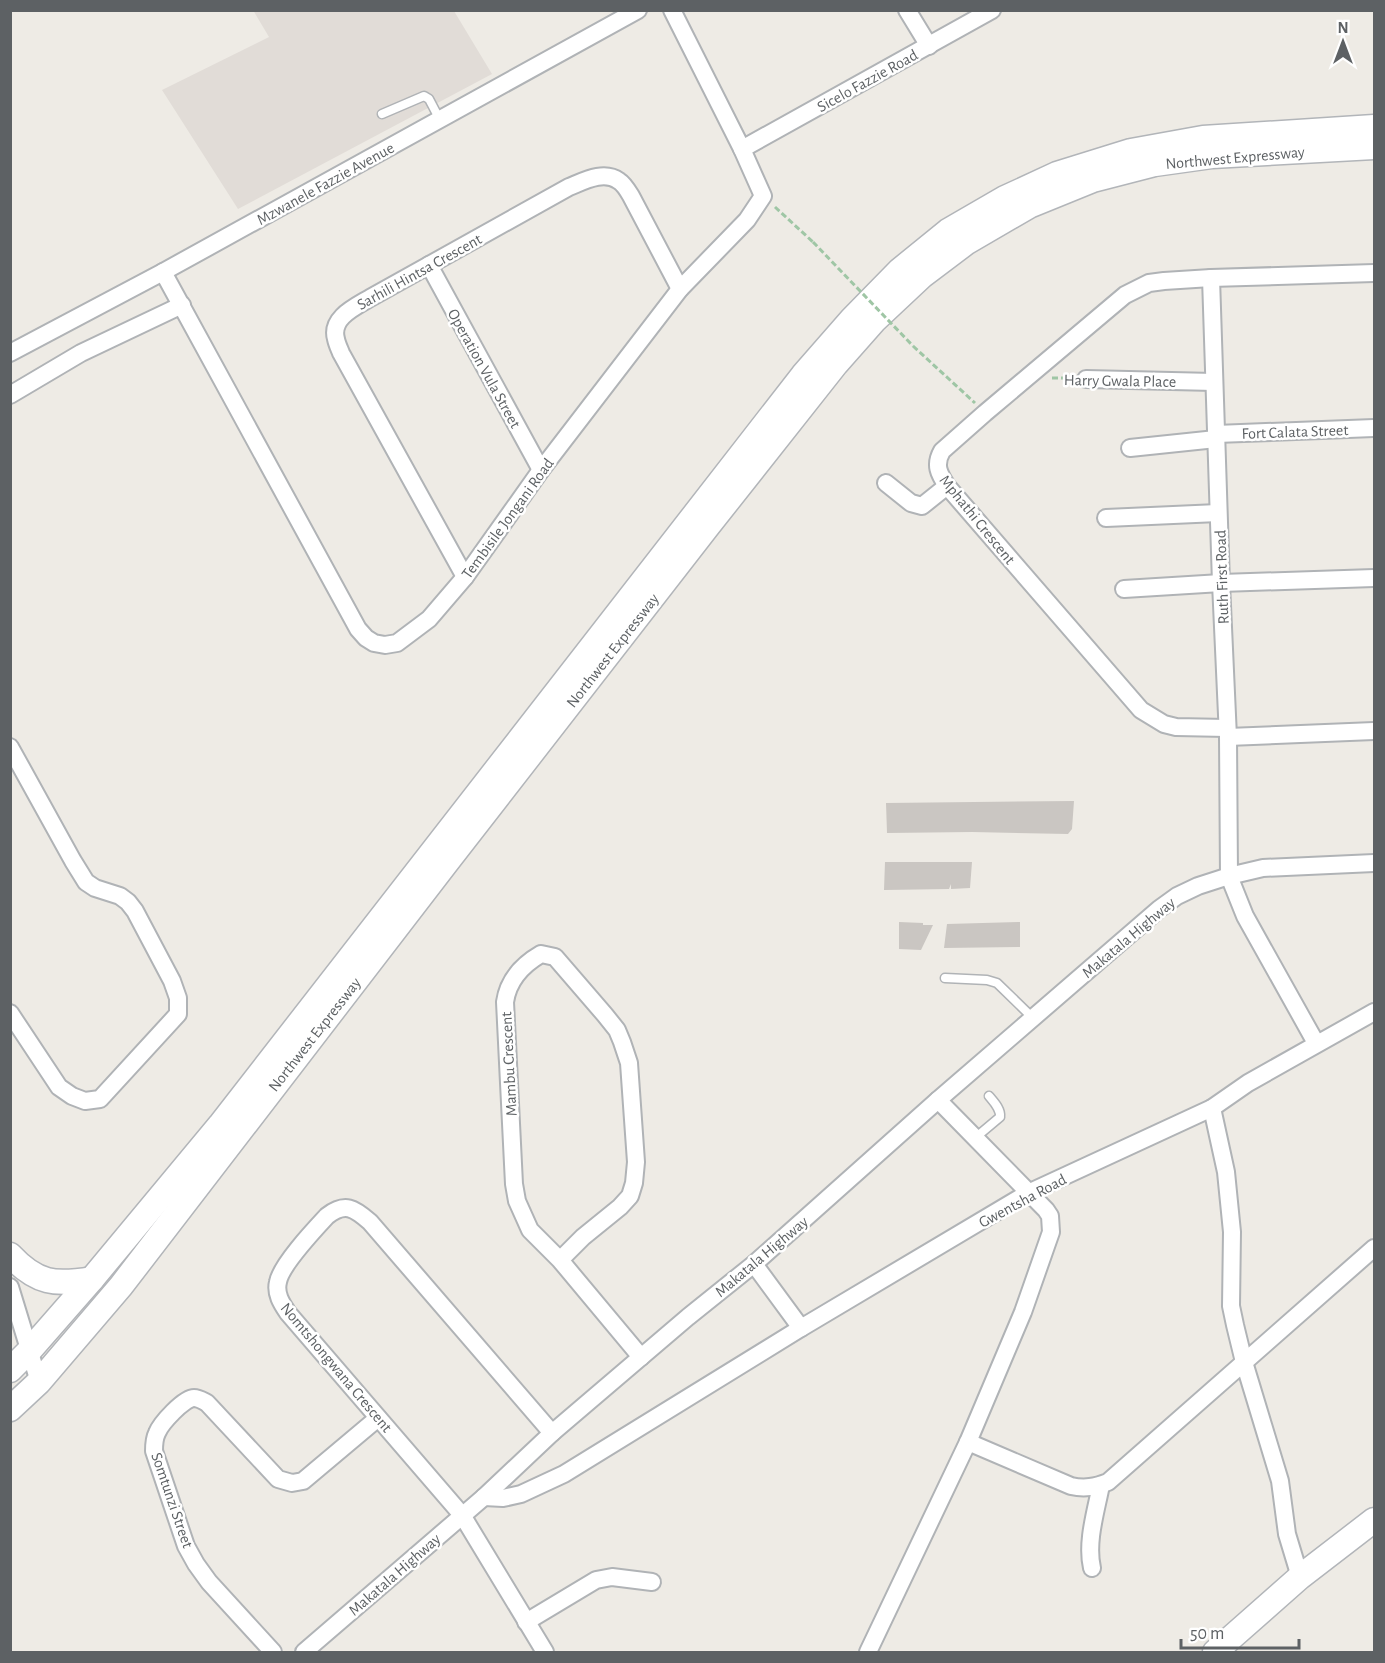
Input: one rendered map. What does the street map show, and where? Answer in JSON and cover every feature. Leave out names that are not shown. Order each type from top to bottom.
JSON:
[{"type":"main road","name":"Northwest Expressway","points":[[10,1370],[92,1279],[220,1125],[803,375],[900,270],[948,231],[1005,198],[1057,174],[1131,151],[1203,138],[1374,127]]},
{"type":"main road","name":"Northwest Expressway","points":[[10,1409],[39,1382],[121,1286],[418,900],[829,373],[874,321],[922,276],[967,242],[1029,206],[1093,180],[1155,165],[1212,156],[1374,147]]},
{"type":"main road","points":[[10,1255],[29,1272],[40,1278],[54,1282],[92,1279]]},
{"type":"main road","points":[[1215,1653],[1300,1577],[1374,1520]]},
{"type":"street","name":"Mzwanele Fazzie Avenue","points":[[10,353],[164,272],[638,10]]},
{"type":"street","points":[[672,10],[763,196]]},
{"type":"street","points":[[907,10],[929,46]]},
{"type":"street","name":"Sicelo Fazzie Road","points":[[742,149],[993,10]]},
{"type":"street","name":"Sarhili Hintsa Crescent","points":[[465,577],[341,352],[335,332],[341,318],[348,311],[569,187],[599,177],[619,180],[631,196],[680,289]]},
{"type":"street","name":"Tembisile Jongani Road","points":[[164,272],[349,614],[366,638],[385,645],[397,643],[429,619],[465,577],[541,470],[680,289],[747,220],[763,196]]},
{"type":"street","name":"Operation Vula Street","points":[[429,265],[541,470]]},
{"type":"street","name":"Mphathi Crescent","points":[[1374,273],[1211,278],[1149,283],[1125,295],[985,412],[942,451],[937,466],[947,486],[1142,710],[1164,724],[1228,733],[1374,731]]},
{"type":"street","name":"Ruth First Road","points":[[1211,278],[1228,733],[1229,876]]},
{"type":"street","points":[[10,394],[81,353],[182,305]]},
{"type":"street","name":"Harry Gwala Place","points":[[1086,379],[1214,382]]},
{"type":"street","name":"Fort Calata Street","points":[[1130,448],[1216,436],[1374,428]]},
{"type":"street","points":[[886,483],[911,503],[922,506],[947,486]]},
{"type":"street","points":[[1106,518],[1218,513]]},
{"type":"street","points":[[1124,589],[1374,578]]},
{"type":"street","points":[[10,747],[86,882],[95,888],[120,896],[135,911],[172,981],[178,998],[178,1014],[100,1099],[85,1101],[59,1087],[10,1013]]},
{"type":"street","name":"Makatala Highway","points":[[304,1653],[484,1497],[552,1433],[754,1264],[1132,931],[1177,896],[1198,886],[1263,868],[1374,863]]},
{"type":"street","points":[[1229,876],[1245,916],[1316,1043]]},
{"type":"street","name":"Mambu Crescent","points":[[560,1260],[630,1196],[636,1162],[628,1063],[617,1030],[555,957],[541,954],[514,977],[506,992],[505,1002],[514,1184],[517,1201],[530,1230],[560,1260],[641,1357]]},
{"type":"street","name":"Gwentsha Road","points":[[484,1497],[504,1498],[521,1494],[564,1474],[801,1328],[1028,1193],[1212,1108],[1248,1083],[1374,1012]]},
{"type":"street","points":[[868,1653],[968,1442],[1023,1312],[1051,1232],[1050,1216],[938,1100]]},
{"type":"street","points":[[1212,1108],[1226,1172],[1232,1232],[1232,1306],[1244,1362],[1280,1481],[1287,1534],[1300,1577]]},
{"type":"street","name":"Nomtshongwana Crescent","points":[[545,1653],[462,1515],[288,1313],[280,1300],[278,1291],[278,1281],[283,1269],[334,1210],[350,1208],[358,1212],[370,1222],[552,1433]]},
{"type":"street","points":[[968,1442],[1071,1486],[1083,1489],[1108,1482],[1374,1248]]},
{"type":"street","points":[[754,1264],[801,1328]]},
{"type":"street","points":[[10,1287],[39,1382]]},
{"type":"street","name":"Somtunzi Street","points":[[273,1653],[209,1582],[186,1546],[154,1451],[156,1434],[162,1424],[186,1400],[200,1399],[207,1403],[278,1479],[292,1483],[303,1481],[378,1418]]},
{"type":"street","points":[[1092,1568],[1090,1551],[1101,1485]]},
{"type":"street","points":[[526,1622],[596,1580],[612,1577],[652,1582]]},
{"type":"lane","points":[[382,114],[424,96],[429,99],[440,120]]},
{"type":"lane","points":[[945,978],[987,980],[997,983],[1033,1018]]},
{"type":"lane","points":[[975,1138],[1000,1117],[998,1107],[989,1096]]},
{"type":"path","points":[[763,196],[813,242],[913,346],[985,412]]},
{"type":"path","name":"Harry Gwala Place","points":[[1027,377],[1086,379]]},
{"type":"shaded area","points":[[253,10],[454,11],[492,74],[238,209],[162,90],[269,37]]},
{"type":"building","points":[[1074,801],[1072,829],[1068,834],[887,833],[886,803]]},
{"type":"building","points":[[885,862],[972,862],[970,888],[951,889],[951,884],[949,889],[884,890]]},
{"type":"building","points":[[899,922],[933,925],[921,950],[899,949]]},
{"type":"building","points":[[1020,922],[1020,947],[944,948],[947,924]]}]
